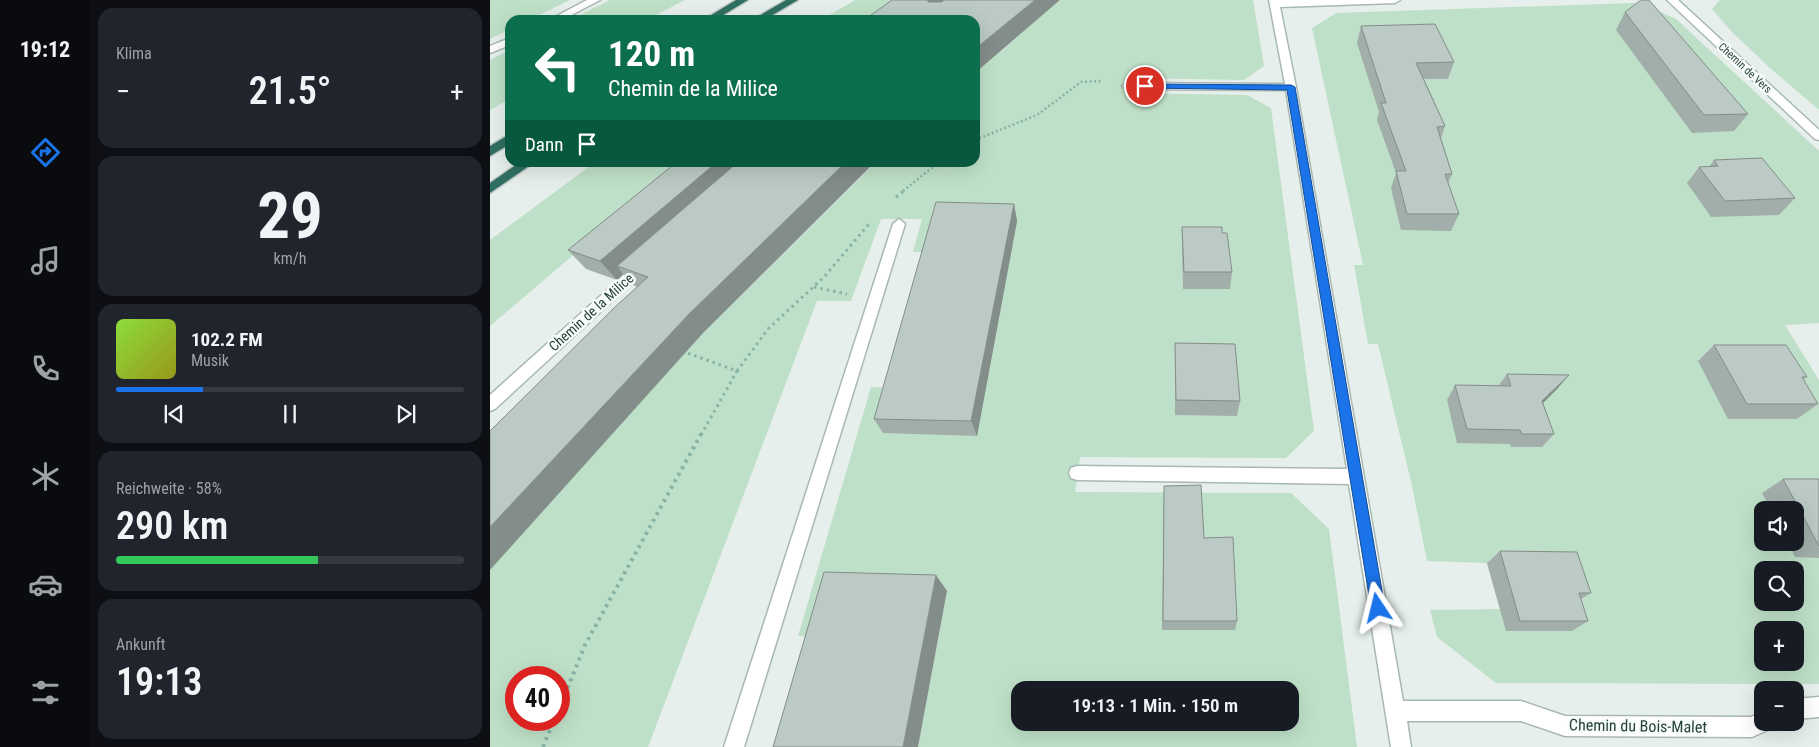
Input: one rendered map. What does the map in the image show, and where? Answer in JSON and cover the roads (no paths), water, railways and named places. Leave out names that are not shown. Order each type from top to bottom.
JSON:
[{"type":"highway","points":[[766,15],[793,0]]},
{"type":"highway","points":[[716,15],[740,2]]},
{"type":"highway","points":[[490,142],[505,133]]},
{"type":"highway","points":[[490,152],[505,142]]},
{"type":"highway","points":[[490,189],[522,167]]},
{"type":"street","points":[[564,15],[595,0]]},
{"type":"street","points":[[1394,0],[1274,2],[1291,87],[1401,747]]},
{"type":"street","name":"Chemin de Vers","points":[[1672,0],[1819,136]]},
{"type":"street","points":[[490,50],[505,43]]},
{"type":"street","points":[[1127,86],[1291,87]]},
{"type":"street","points":[[734,747],[899,224]]},
{"type":"street","name":"Chemin de la Milice","points":[[490,404],[651,258]]},
{"type":"street","points":[[1077,473],[1355,476]]},
{"type":"street","points":[[1804,708],[1819,707]]},
{"type":"street","name":"Chemin du Bois-Malet","points":[[1395,711],[1521,711],[1565,726],[1754,726]]}]
